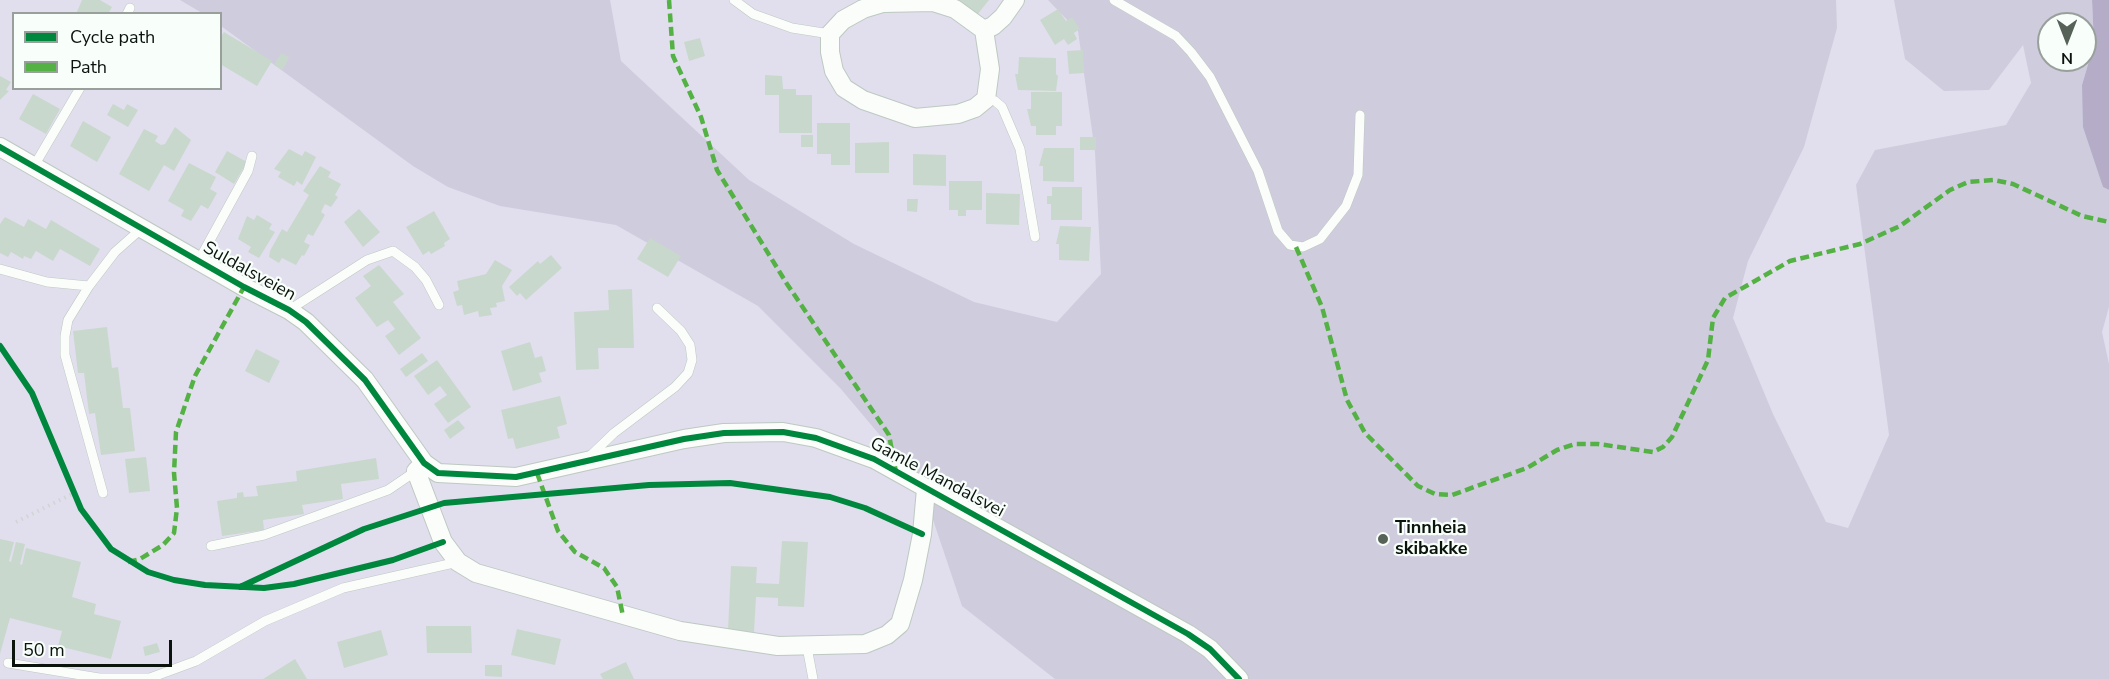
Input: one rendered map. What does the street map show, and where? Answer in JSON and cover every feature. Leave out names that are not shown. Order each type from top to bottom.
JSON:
[{"type":"street","points":[[984,30],[1003,17],[1015,0]]},
{"type":"street","points":[[933,2],[955,9],[984,30],[990,69],[986,99],[975,108],[937,117],[915,118],[862,100],[844,87],[834,71],[830,52],[830,34],[843,20],[863,9],[884,3],[933,2]]},
{"type":"street","name":"Suldalsveien","points":[[0,147],[198,262],[289,310],[326,340],[365,380],[420,467]]},
{"type":"street","name":"Gamle Mandalsvei","points":[[583,462],[712,435],[783,432],[844,447],[874,459],[1188,634],[1210,649],[1239,679]]},
{"type":"street","points":[[420,467],[441,474],[516,477],[583,462]]},
{"type":"street","name":"Gamle Mandalsvei","points":[[420,467],[434,520],[443,542],[458,562],[476,573],[680,631],[778,646],[865,644],[887,635],[900,624],[913,580],[922,534],[926,489]]},
{"type":"lane","points":[[734,0],[753,14],[792,28],[830,34]]},
{"type":"lane","points":[[1114,0],[1176,36],[1204,68],[1223,100],[1258,171],[1278,231],[1290,245],[1303,248],[1320,238],[1346,206],[1358,175],[1360,115]]},
{"type":"lane","points":[[34,166],[79,90]]},
{"type":"lane","points":[[986,99],[995,101],[1002,107],[1020,148],[1035,237]]},
{"type":"lane","points":[[198,262],[248,171],[252,156]]},
{"type":"lane","points":[[103,493],[65,355],[65,336],[68,320],[89,286],[115,252],[141,228]]},
{"type":"lane","name":"Suldalsveien","points":[[289,310],[367,260],[393,251],[415,267],[440,305]]},
{"type":"lane","points":[[0,269],[47,282],[89,286]]},
{"type":"lane","points":[[583,462],[621,428],[675,387],[688,373],[692,360],[690,345],[681,331],[657,309]]},
{"type":"lane","points":[[212,546],[264,535],[388,490],[420,467]]},
{"type":"lane","points":[[8,663],[89,676],[150,678],[196,661],[265,621],[343,588],[458,562]]},
{"type":"lane","points":[[807,647],[813,679]]},
{"type":"path","points":[[70,483],[77,501]]},
{"type":"path","points":[[16,522],[74,493]]},
{"type":"shaded area","points":[[0,0],[2109,0],[2109,679],[0,679]]},
{"type":"shaded area","points":[[180,0],[610,0],[621,61],[749,180],[854,244],[974,302],[1057,322],[1101,274],[1095,152],[1078,31],[1048,0],[1836,0],[1837,28],[1804,147],[1748,261],[1733,318],[1773,414],[1826,522],[1848,528],[1889,435],[1856,185],[1875,150],[2006,125],[2031,83],[2023,45],[1989,90],[1944,91],[1905,59],[1894,0],[2092,0],[2093,12],[2037,12],[2037,72],[2086,72],[2082,85],[2103,187],[2109,190],[2109,307],[2102,332],[2109,364],[2109,679],[1055,679],[962,606],[921,484],[841,389],[758,306],[616,225],[500,206],[448,187],[413,166],[222,27],[222,12],[200,12]]},
{"type":"shaded area","points":[[2092,0],[2109,0],[2109,190],[2103,187],[2083,127],[2082,85],[2086,72],[2097,72],[2097,12],[2093,12]]},
{"type":"building","points":[[82,0],[100,0],[112,7],[109,12],[77,12]]},
{"type":"building","points":[[958,0],[989,0],[977,15]]},
{"type":"building","points":[[1058,9],[1066,21],[1072,17],[1080,29],[1074,33],[1077,39],[1068,45],[1064,39],[1055,45],[1040,20]]},
{"type":"building","points":[[224,32],[272,61],[257,86],[222,65],[222,35]]},
{"type":"building","points":[[700,38],[705,56],[689,61],[684,42]]},
{"type":"building","points":[[1083,50],[1084,73],[1069,74],[1067,51]]},
{"type":"building","points":[[281,53],[289,57],[283,70],[274,65]]},
{"type":"building","points":[[1019,57],[1056,58],[1058,76],[1056,91],[1018,90],[1015,74],[1018,74]]},
{"type":"building","points":[[765,75],[782,76],[783,89],[796,89],[796,95],[812,95],[812,133],[779,133],[779,95],[765,95]]},
{"type":"building","points":[[0,76],[11,82],[6,90],[9,91],[0,100]]},
{"type":"building","points":[[1031,92],[1062,92],[1062,126],[1056,126],[1056,135],[1036,135],[1036,126],[1031,126],[1027,109],[1031,109]]},
{"type":"building","points":[[33,94],[60,109],[46,134],[19,119]]},
{"type":"building","points":[[113,104],[124,110],[127,104],[138,110],[128,127],[107,115]]},
{"type":"building","points":[[83,121],[111,137],[97,162],[70,146]]},
{"type":"building","points":[[817,123],[850,123],[850,165],[831,165],[831,154],[817,154]]},
{"type":"building","points":[[175,127],[191,140],[174,171],[164,165],[149,191],[119,174],[144,129],[158,136],[155,141],[161,145],[165,144]]},
{"type":"building","points":[[801,135],[813,135],[813,147],[801,147]]},
{"type":"building","points":[[1080,137],[1096,137],[1096,150],[1080,150]]},
{"type":"building","points":[[889,142],[889,173],[855,173],[855,143]]},
{"type":"building","points":[[1044,148],[1074,148],[1074,182],[1043,181],[1043,166],[1039,166]]},
{"type":"building","points":[[289,149],[302,156],[305,151],[316,157],[302,185],[297,181],[294,186],[278,177],[281,172],[274,169]]},
{"type":"building","points":[[227,151],[247,162],[234,184],[215,172]]},
{"type":"building","points":[[913,154],[946,155],[946,186],[913,185]]},
{"type":"building","points":[[189,163],[216,177],[210,189],[217,193],[208,209],[201,205],[191,221],[181,216],[184,210],[168,201]]},
{"type":"building","points":[[320,166],[331,172],[328,177],[341,184],[335,195],[338,197],[331,207],[325,204],[321,212],[325,215],[313,236],[308,234],[304,242],[310,245],[296,265],[282,258],[279,263],[269,257],[270,251],[282,229],[287,232],[309,195],[303,191]]},
{"type":"building","points":[[949,181],[982,181],[982,210],[966,210],[966,216],[958,216],[958,210],[949,210]]},
{"type":"building","points":[[1052,187],[1082,187],[1082,220],[1051,220],[1051,204],[1047,204],[1047,196],[1052,196]]},
{"type":"building","points":[[986,193],[1020,194],[1019,225],[986,224]]},
{"type":"building","points":[[907,199],[918,199],[917,212],[907,211]]},
{"type":"building","points":[[359,209],[380,232],[363,247],[344,222]]},
{"type":"building","points":[[434,211],[450,239],[444,243],[445,246],[431,254],[429,251],[423,255],[406,227]]},
{"type":"building","points":[[257,215],[272,224],[269,229],[275,232],[259,258],[248,252],[251,247],[238,239],[247,216],[254,220]]},
{"type":"building","points":[[5,217],[24,227],[28,219],[46,229],[51,220],[100,249],[90,266],[60,249],[53,261],[36,251],[31,259],[24,256],[23,259],[11,252],[8,257],[0,253],[0,224]]},
{"type":"building","points":[[1060,226],[1091,227],[1089,261],[1059,260],[1059,244],[1056,244]]},
{"type":"building","points":[[650,238],[681,256],[668,277],[637,259]]},
{"type":"building","points":[[551,255],[562,268],[526,300],[520,293],[517,296],[509,287],[538,261],[540,264]]},
{"type":"building","points":[[495,260],[512,270],[502,286],[505,301],[496,303],[497,307],[490,308],[492,315],[479,317],[478,311],[464,315],[462,305],[457,306],[453,292],[459,290],[457,281],[486,274]]},
{"type":"building","points":[[379,265],[404,294],[393,302],[421,338],[399,355],[385,336],[395,329],[388,320],[377,327],[355,298],[371,286],[363,276]]},
{"type":"building","points":[[632,289],[634,348],[598,348],[599,369],[576,370],[574,312],[609,310],[608,290]]},
{"type":"building","points":[[107,327],[112,368],[118,367],[123,408],[130,408],[135,451],[101,455],[95,413],[89,414],[84,373],[78,373],[73,331]]},
{"type":"building","points":[[530,342],[535,358],[542,356],[546,371],[539,373],[542,382],[513,391],[501,351]]},
{"type":"building","points":[[256,349],[280,361],[269,383],[245,371]]},
{"type":"building","points":[[422,353],[428,361],[406,377],[400,369]]},
{"type":"building","points":[[437,360],[471,407],[448,423],[434,404],[447,395],[440,386],[428,395],[414,376]]},
{"type":"building","points":[[560,396],[567,424],[557,427],[560,438],[516,449],[513,438],[508,439],[501,410]]},
{"type":"building","points":[[458,420],[465,428],[450,439],[444,430]]},
{"type":"building","points":[[146,457],[150,491],[129,493],[125,459]]},
{"type":"building","points":[[376,458],[379,479],[341,484],[343,499],[302,505],[304,514],[263,520],[264,530],[222,536],[217,501],[237,498],[237,493],[243,492],[244,497],[258,496],[256,486],[297,481],[296,471]]},
{"type":"building","points":[[0,539],[14,542],[9,561],[11,562],[16,542],[25,544],[20,564],[22,565],[26,548],[81,562],[72,597],[96,604],[94,614],[121,621],[111,659],[58,646],[62,631],[10,618],[0,654]]},
{"type":"building","points":[[782,541],[808,542],[804,607],[778,606],[778,598],[756,597],[754,632],[728,630],[731,566],[757,567],[756,583],[779,584]]},
{"type":"building","points":[[426,626],[471,626],[472,653],[427,653]]},
{"type":"building","points":[[517,629],[561,639],[555,665],[511,655]]},
{"type":"building","points":[[381,630],[388,655],[344,668],[337,642]]},
{"type":"building","points":[[157,643],[160,652],[145,656],[143,647]]},
{"type":"building","points":[[295,659],[307,679],[263,679]]},
{"type":"building","points":[[626,662],[634,679],[603,679],[600,674]]},
{"type":"building","points":[[485,665],[502,665],[502,677],[485,676]]},
{"type":"marked path","points":[[669,0],[673,56],[701,117],[717,170],[787,284],[889,435],[896,472]]},
{"type":"marked path","points":[[1296,247],[1322,307],[1347,400],[1365,433],[1418,486],[1435,494],[1452,495],[1527,468],[1557,450],[1575,444],[1598,444],[1653,452],[1663,447],[1672,437],[1708,360],[1713,318],[1725,298],[1790,261],[1860,244],[1900,226],[1950,190],[1968,182],[1994,180],[2013,184],[2082,216],[2109,222]]},
{"type":"marked path","points":[[128,562],[140,559],[163,545],[174,533],[177,508],[174,473],[176,432],[195,376],[244,287]]},
{"type":"marked path","points":[[537,473],[558,531],[575,552],[604,568],[617,587],[623,616]]},
{"type":"cycle path","points":[[0,147],[244,287],[289,310],[306,322],[365,380],[424,463],[438,473],[516,477],[684,439],[724,433],[783,432],[816,438],[874,459],[1188,634],[1210,649],[1239,679]]},
{"type":"cycle path","points":[[0,346],[32,393],[81,509],[111,549],[148,572],[174,580],[205,585],[264,588],[294,584],[393,560],[443,542]]},
{"type":"cycle path","points":[[240,587],[364,529],[444,503],[649,485],[730,483],[830,497],[865,508],[922,534]]},
{"type":"place","name":"Tinnheia skibakke","points":[[1383,539]]}]
